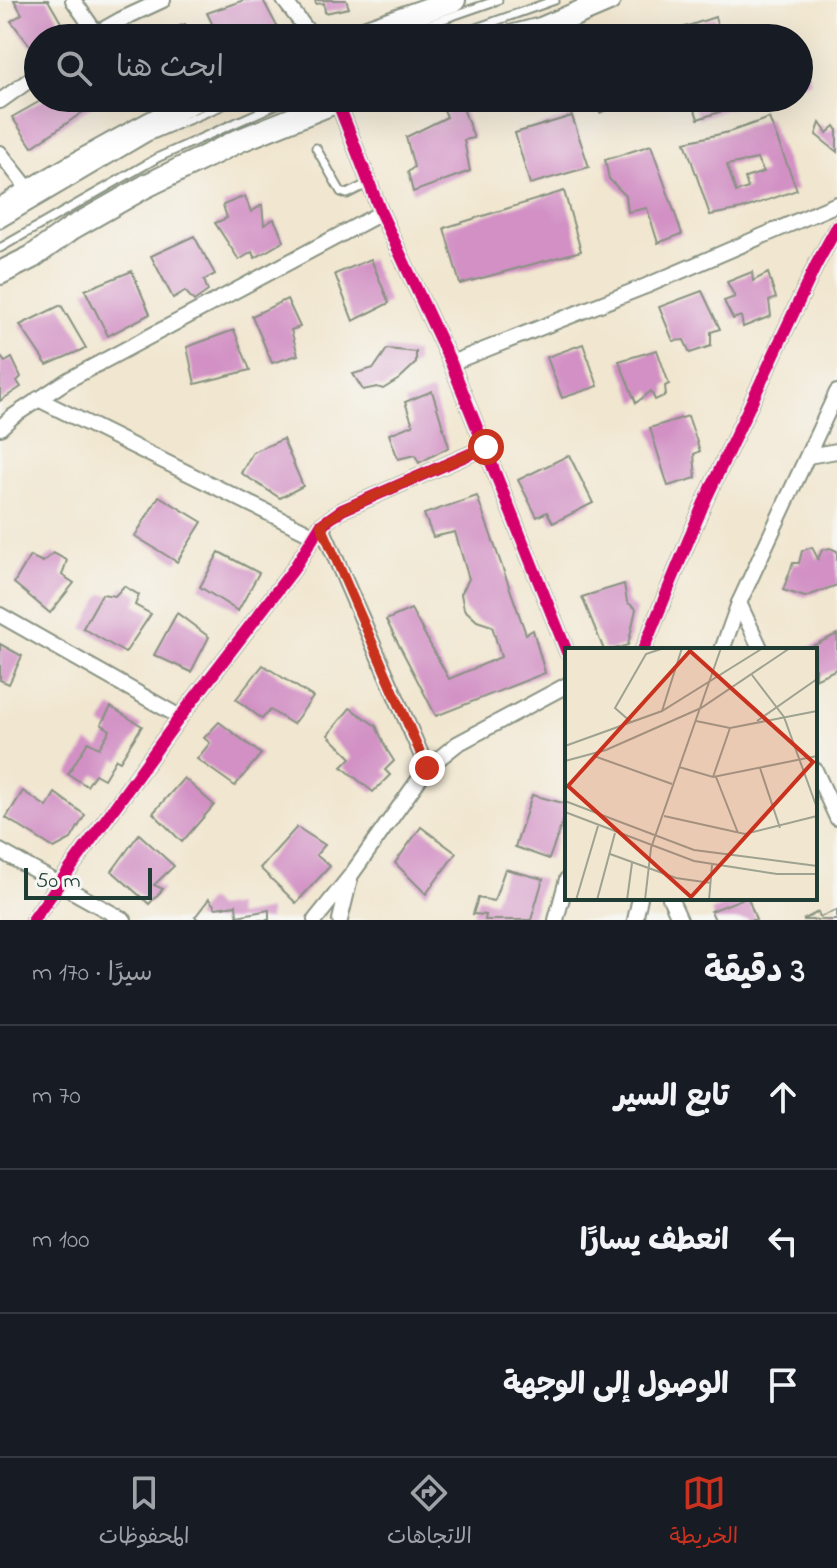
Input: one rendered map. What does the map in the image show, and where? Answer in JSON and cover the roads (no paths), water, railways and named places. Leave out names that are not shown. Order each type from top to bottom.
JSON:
[{"type":"main road","points":[[386,24],[454,0]]},
{"type":"main road","points":[[553,24],[609,0]]},
{"type":"main road","points":[[0,210],[172,112]]},
{"type":"main road","points":[[0,273],[32,257],[72,228],[146,186],[238,141],[308,112]]},
{"type":"street","points":[[73,0],[86,24]]},
{"type":"street","points":[[113,24],[163,0]]},
{"type":"street","points":[[284,0],[302,24]]},
{"type":"street","points":[[0,101],[24,84]]},
{"type":"street","points":[[344,112],[381,213],[451,363],[565,648]]},
{"type":"street","points":[[0,153],[30,191]]},
{"type":"street","points":[[451,363],[646,286],[837,204]]},
{"type":"street","points":[[0,428],[38,399],[81,373],[381,213]]},
{"type":"street","points":[[644,648],[703,505],[809,279],[837,227]]},
{"type":"street","points":[[723,648],[739,603],[837,392]]},
{"type":"street","points":[[38,399],[317,530],[427,768]]},
{"type":"street","points":[[33,920],[180,717],[293,570],[317,530],[342,510],[486,447]]},
{"type":"street","points":[[808,456],[837,451]]},
{"type":"street","points":[[739,603],[760,648]]},
{"type":"street","points":[[0,615],[180,717]]},
{"type":"street","points":[[315,920],[427,768],[457,744],[565,686]]},
{"type":"street","points":[[817,774],[837,818]]},
{"type":"street","points":[[0,851],[124,920]]},
{"type":"street","points":[[340,920],[351,875]]},
{"type":"street","points":[[556,920],[565,886]]},
{"type":"street","points":[[635,920],[640,900]]},
{"type":"street","points":[[671,900],[680,920]]},
{"type":"lane","points":[[429,24],[498,0]]},
{"type":"lane","points":[[487,24],[555,0]]},
{"type":"lane","points":[[0,224],[148,137],[207,112]]},
{"type":"lane","points":[[0,248],[159,157],[260,112]]},
{"type":"lane","points":[[316,148],[341,192],[347,194],[369,183]]}]
